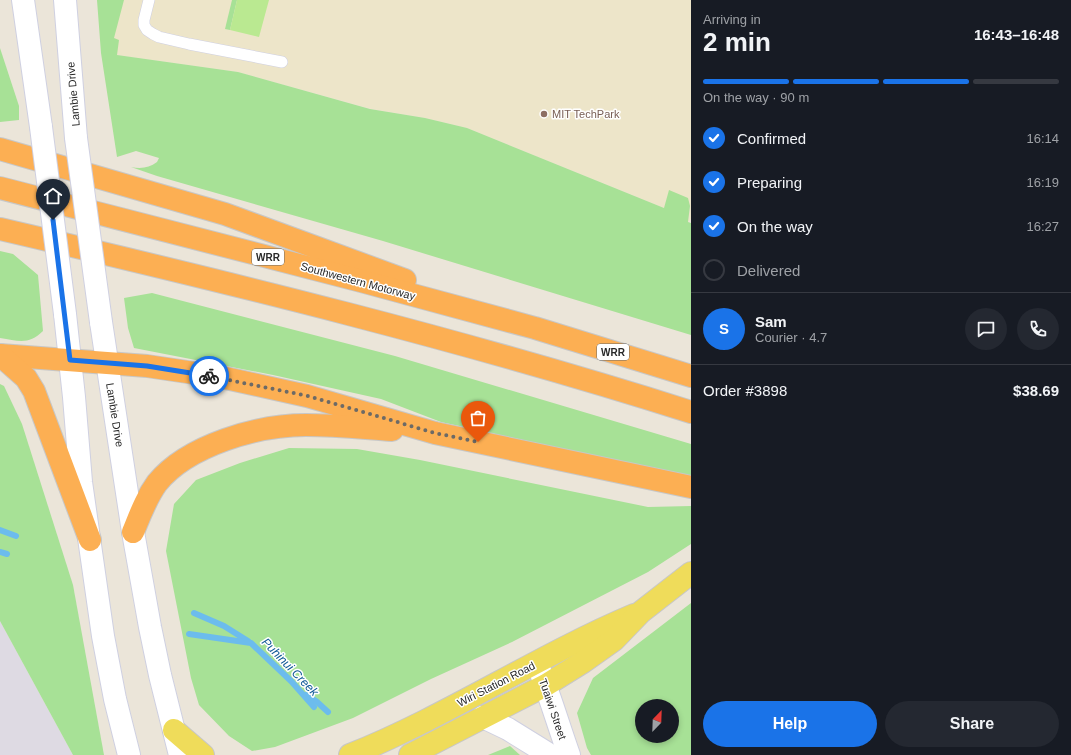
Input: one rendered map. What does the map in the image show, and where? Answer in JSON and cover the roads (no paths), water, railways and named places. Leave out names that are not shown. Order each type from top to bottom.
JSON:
[{"type":"highway","points":[[0,149],[225,214],[535,328]]},
{"type":"highway","name":"Southwestern Motorway","points":[[0,188],[361,281],[535,328],[691,376]]},
{"type":"highway","points":[[0,229],[174,269],[296,300],[466,346],[691,412]]},
{"type":"highway","points":[[0,355],[147,366],[221,377],[308,396],[435,433],[691,487]]},
{"type":"highway","points":[[0,355],[26,378],[34,391],[90,540]]},
{"type":"highway","points":[[133,532],[144,503],[158,483],[177,464],[206,446],[268,428],[305,425],[435,433]]},
{"type":"main road","points":[[23,0],[65,314],[81,482],[103,636],[115,699],[129,755]]},
{"type":"main road","name":"Lambie Drive","points":[[65,0],[76,138],[101,322],[133,532],[160,675],[180,755]]},
{"type":"main road","name":"Wiri Station Road","points":[[410,755],[546,686],[614,640],[640,612],[691,573]]},
{"type":"main road","name":"Wiri Station Road","points":[[350,755],[371,747],[426,720],[606,627],[640,612]]},
{"type":"main road","name":"Tuaiwi Street","points":[[537,663],[569,755]]},
{"type":"main road","name":"Tuaiwi Street","points":[[483,717],[508,729],[550,755]]},
{"type":"main road","points":[[174,730],[202,755]]},
{"type":"lane","points":[[149,0],[144,25],[147,30],[153,34],[189,44],[282,62]]},
{"type":"waterway","name":"Puhinui Creek","points":[[0,530],[16,536]]},
{"type":"waterway","name":"Puhinui Creek","points":[[0,552],[7,554]]},
{"type":"waterway","name":"Puhinui Creek","points":[[194,613],[224,626],[248,641]]},
{"type":"waterway","name":"Puhinui Creek","points":[[189,634],[251,643],[291,681],[314,707]]},
{"type":"waterway","points":[[306,695],[316,701],[328,712]]},
{"type":"place","name":"MIT TechPark","points":[[544,114]]}]
